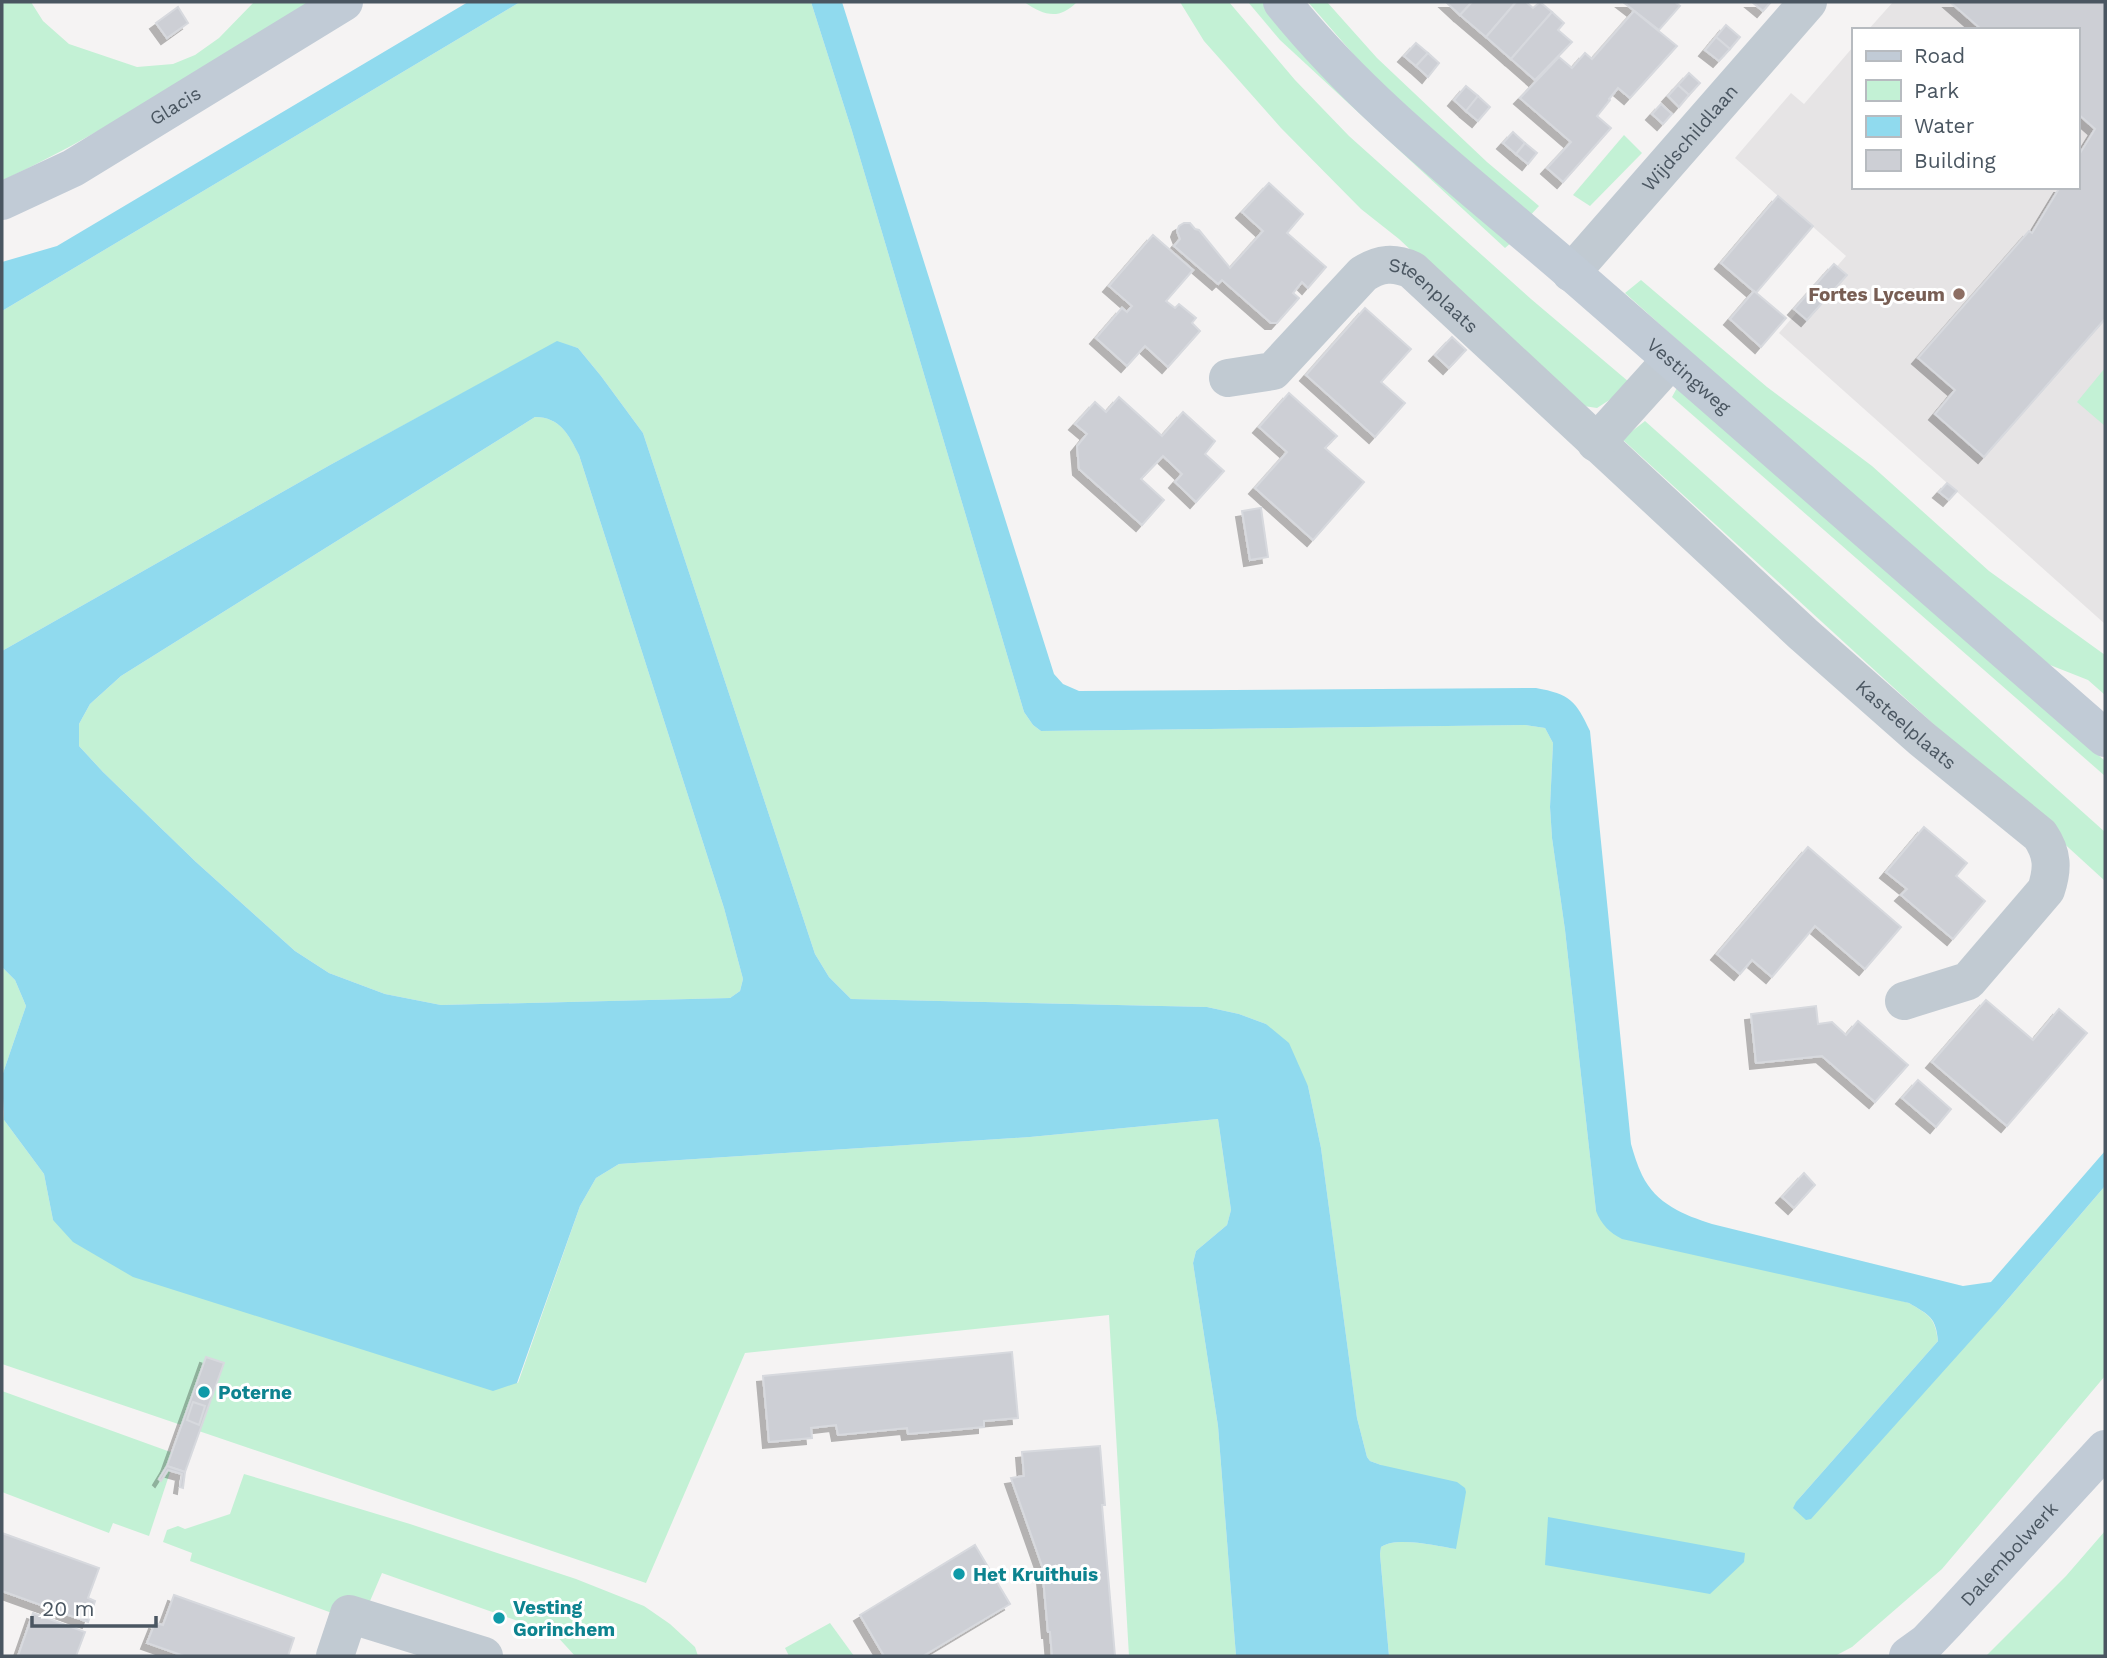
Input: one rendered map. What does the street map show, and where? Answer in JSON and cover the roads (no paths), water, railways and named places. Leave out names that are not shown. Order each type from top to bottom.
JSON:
[{"type":"street","name":"Glacis","points":[[2,201],[73,168],[344,2]]},
{"type":"street","name":"Vestingweg","points":[[1282,2],[1311,38],[1387,115],[2105,738]]},
{"type":"street","name":"Wijdschildlaan","points":[[1571,273],[1808,2]]},
{"type":"street","name":"Steenplaats","points":[[1227,378],[1273,372],[1363,274],[1374,267],[1400,265],[1412,271],[1596,443]]},
{"type":"street","points":[[1596,443],[1670,361]]},
{"type":"street","name":"Kasteelplaats","points":[[1596,443],[1804,634],[1922,739],[2040,835],[2049,848],[2050,878],[2046,890],[1968,981],[1904,1001]]},
{"type":"street","name":"Dalembolwerk","points":[[1909,1656],[1946,1622],[2105,1448]]},
{"type":"street","points":[[335,1656],[349,1614],[484,1656]]},
{"type":"water","points":[[468,2],[520,2],[2,311],[2,262],[57,246]]},
{"type":"water","points":[[811,2],[842,2],[1054,674],[1063,684],[1079,691],[1536,688],[1557,693],[1570,700],[1590,731],[1631,1144],[1642,1175],[1655,1194],[1691,1217],[1963,1286],[1991,1282],[2105,1151],[2105,1186],[2001,1307],[1811,1519],[1806,1520],[1793,1508],[1796,1502],[1938,1341],[1935,1327],[1926,1314],[1909,1303],[1622,1239],[1600,1220],[1596,1211],[1565,930],[1552,838],[1550,807],[1553,743],[1545,728],[1525,725],[1041,731],[1033,725],[1024,712],[852,131]]},
{"type":"water","points":[[557,341],[578,348],[643,433],[815,954],[829,977],[851,999],[1207,1007],[1239,1014],[1266,1024],[1289,1043],[1308,1086],[1321,1148],[1357,1418],[1367,1457],[1381,1465],[1457,1482],[1466,1492],[1456,1549],[1407,1542],[1381,1547],[1389,1656],[1236,1656],[1218,1426],[1193,1263],[1196,1251],[1227,1225],[1231,1210],[1218,1119],[1030,1137],[619,1164],[596,1178],[580,1206],[517,1383],[493,1391],[133,1277],[73,1242],[53,1220],[44,1174],[4,1120],[2,1076],[26,1006],[15,980],[2,967],[2,651],[330,465]],"holes":[[[535,417],[544,418],[563,428],[579,455],[724,908],[743,979],[740,991],[730,998],[441,1005],[385,994],[329,973],[295,951],[196,862],[79,746],[79,724],[90,704],[121,676]]]},
{"type":"water","points":[[1548,1517],[1745,1553],[1744,1562],[1710,1594],[1545,1565]]},
{"type":"place","name":"Fortes Lyceum","points":[[1959,294]]},
{"type":"place","name":"Poterne","points":[[204,1392]]},
{"type":"place","name":"Het Kruithuis","points":[[959,1574]]},
{"type":"place","name":"Vesting Gorinchem","points":[[499,1618]]}]
